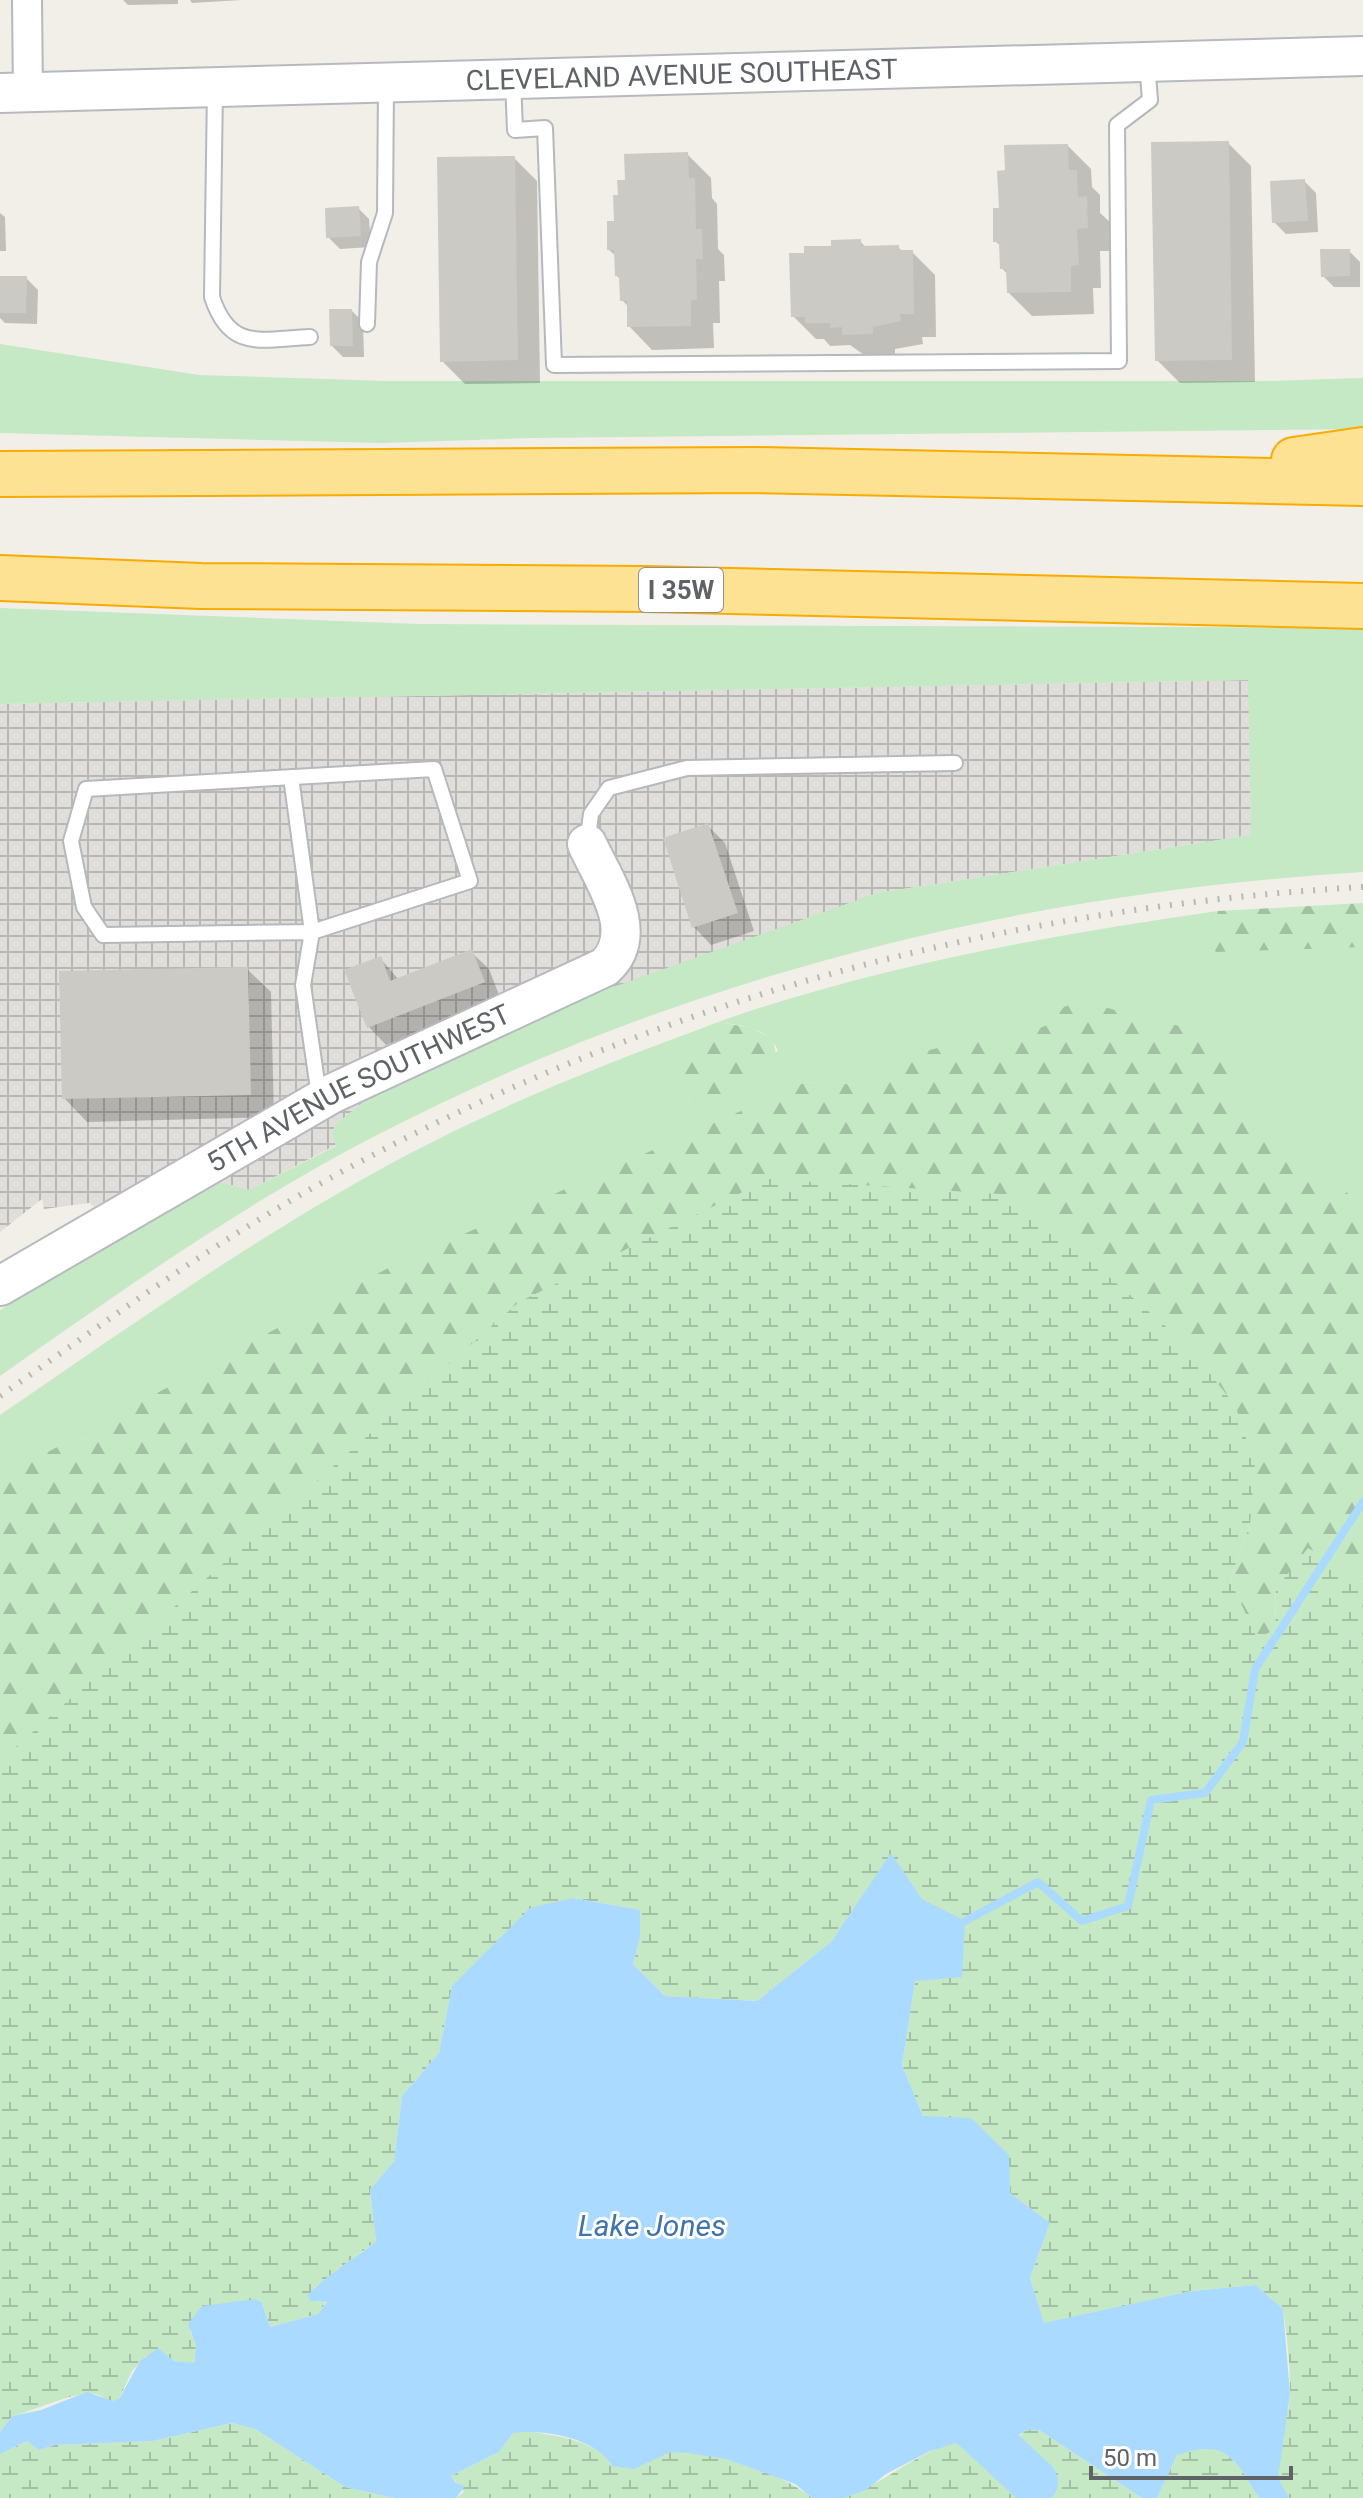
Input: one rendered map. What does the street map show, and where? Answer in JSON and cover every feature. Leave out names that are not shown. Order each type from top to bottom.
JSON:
[{"type":"highway","points":[[1170,476],[1363,450]]},
{"type":"highway","points":[[0,474],[756,470],[1170,476],[1363,483]]},
{"type":"highway","name":"I 35W","points":[[0,578],[216,586],[645,589],[1363,606]]},
{"type":"street","points":[[14,93],[27,0]]},
{"type":"street","name":"CLEVELAND AVENUE SOUTHEAST","points":[[14,93],[1363,56]]},
{"type":"street","name":"5TH AVENUE SOUTHWEST","points":[[0,1286],[320,1101],[523,1002],[589,975],[615,958],[623,939],[620,919],[587,844]]},
{"type":"lane","points":[[513,81],[515,130],[545,128],[554,365],[1119,361],[1117,125],[1150,100],[1147,61]]},
{"type":"lane","points":[[367,324],[369,262],[385,213],[386,83]]},
{"type":"lane","points":[[215,88],[212,297],[219,320],[234,335],[258,339],[310,337]]},
{"type":"lane","points":[[587,844],[591,814],[609,788],[687,768],[955,763]]},
{"type":"lane","points":[[434,769],[470,881],[312,932],[103,935],[84,907],[71,841],[86,789],[434,769]]},
{"type":"lane","points":[[291,777],[312,932],[303,985],[320,1101]]},
{"type":"shaded area","points":[[1249,680],[1251,835],[877,893],[378,1090],[335,1125],[332,1134],[336,1145],[249,1190],[224,1183],[97,1209],[89,1203],[44,1209],[42,1199],[0,1232],[0,704]]},
{"type":"green space","points":[[0,344],[199,375],[386,381],[1266,381],[1363,378],[1363,429],[531,438],[382,443],[0,433]]},
{"type":"green space","points":[[0,608],[419,624],[1363,628],[1363,872],[1234,883],[1106,900],[980,923],[855,952],[732,988],[610,1031],[491,1080],[326,1162],[230,1219],[0,1376],[0,1310],[203,1184],[224,1183],[249,1190],[336,1146],[332,1134],[335,1125],[378,1090],[521,1020],[877,893],[1251,835],[1248,680],[0,704]]},
{"type":"green space","points":[[1363,903],[1363,947],[1216,952],[1208,939],[1218,911]]},
{"type":"green space","points":[[1218,911],[1213,925],[1286,948],[1363,947],[1363,1204],[1225,1107],[806,1082],[0,1478],[0,1415],[265,1238],[439,1138],[568,1080],[700,1029],[683,1083],[691,1100],[778,1051],[768,1036],[761,1032],[718,1022],[779,1002],[965,954]]},
{"type":"green space","points":[[1080,1000],[1179,1026],[1208,1037],[1218,1045],[1228,1069],[1226,1107],[1363,1204],[1363,1579],[1308,1549],[1276,1589],[1275,1630],[1257,1639],[1230,1580],[1250,1524],[0,1761],[0,1478],[392,1266],[806,1082],[882,1086],[913,1054],[984,1037],[1014,1038],[1050,1024],[1064,1007]]},
{"type":"green space","points":[[718,1022],[752,1028],[773,1039],[778,1065],[762,1079],[738,1091],[712,1099],[691,1100],[685,1091],[684,1073],[700,1029]]},
{"type":"green space","points":[[769,1179],[1015,1195],[1186,1344],[1235,1405],[1255,1464],[1250,1524],[1230,1580],[1257,1638],[1275,1630],[1276,1589],[1308,1548],[1363,1579],[1363,2498],[1289,2498],[1281,2487],[1278,2461],[1290,2390],[1286,2329],[1283,2309],[1256,2285],[1191,2291],[1044,2324],[1030,2278],[1050,2223],[1010,2193],[1008,2155],[923,2116],[902,2065],[915,1981],[922,1899],[891,1854],[831,1942],[757,2001],[665,1996],[633,1964],[640,1937],[640,1910],[573,1898],[452,1986],[439,2053],[402,2096],[394,2161],[370,2190],[376,2241],[314,2288],[317,2302],[327,2301],[318,2314],[270,2327],[262,2303],[190,2331],[196,2345],[194,2364],[146,2356],[132,2371],[119,2399],[113,2402],[86,2394],[65,2398],[12,2416],[0,2432],[0,1761],[519,1302]]},
{"type":"green space","points":[[232,2423],[255,2429],[345,2487],[394,2498],[0,2498],[0,2454],[27,2441],[39,2450],[55,2445],[153,2441]]},
{"type":"green space","points":[[1026,2430],[1039,2430],[1142,2498],[844,2498],[945,2445],[966,2439],[989,2438],[1013,2442]]},
{"type":"green space","points":[[528,2431],[587,2445],[606,2457],[613,2466],[632,2466],[672,2452],[726,2458],[765,2471],[812,2498],[456,2498],[464,2492],[451,2476],[499,2452],[513,2433]]},
{"type":"green space","points":[[1203,2446],[1230,2457],[1259,2498],[1157,2498],[1177,2455]]},
{"type":"water","name":"Lake Jones","points":[[891,1853],[922,1899],[965,1921],[962,1977],[915,1981],[902,2065],[923,2116],[971,2118],[1009,2155],[1010,2193],[1050,2223],[1030,2278],[1044,2323],[1191,2291],[1256,2285],[1283,2309],[1290,2394],[1278,2478],[1289,2498],[1259,2498],[1235,2462],[1227,2455],[1207,2449],[1177,2455],[1157,2498],[1142,2498],[1039,2430],[1026,2430],[1005,2445],[990,2435],[983,2435],[930,2451],[886,2474],[866,2490],[844,2498],[812,2498],[795,2484],[727,2459],[688,2453],[670,2452],[634,2469],[612,2466],[594,2448],[582,2442],[554,2434],[525,2432],[513,2433],[499,2452],[451,2476],[456,2483],[465,2486],[456,2498],[394,2498],[345,2487],[255,2429],[232,2423],[153,2441],[55,2445],[39,2450],[27,2441],[0,2454],[0,2432],[12,2416],[41,2410],[87,2392],[113,2401],[119,2399],[140,2361],[158,2348],[174,2361],[194,2363],[196,2345],[188,2324],[202,2306],[256,2299],[262,2303],[270,2327],[318,2314],[327,2302],[310,2301],[308,2295],[376,2241],[370,2190],[394,2161],[402,2096],[439,2053],[452,1986],[530,1908],[573,1898],[640,1910],[640,1937],[633,1964],[665,1996],[757,2001],[831,1942]]},
{"type":"building","points":[[1229,141],[1232,360],[1155,361],[1151,142]]},
{"type":"building","points":[[1068,144],[1069,170],[1077,170],[1078,197],[1087,196],[1088,228],[1077,229],[1079,265],[1071,266],[1071,292],[1007,293],[1006,269],[1000,269],[999,242],[993,242],[993,208],[999,208],[997,171],[1005,170],[1004,145]]},
{"type":"building","points":[[688,152],[689,178],[695,178],[696,229],[702,229],[703,259],[696,259],[697,300],[691,300],[691,326],[627,327],[627,301],[620,301],[614,250],[607,250],[607,221],[614,221],[613,195],[618,195],[617,180],[625,180],[624,154]]},
{"type":"building","points":[[515,156],[518,360],[440,362],[437,157]]},
{"type":"building","points":[[1305,179],[1308,221],[1272,223],[1270,181]]},
{"type":"building","points":[[359,206],[361,236],[326,238],[325,208]]},
{"type":"building","points":[[861,239],[861,246],[899,245],[899,250],[913,250],[914,314],[900,314],[901,321],[873,327],[873,334],[842,335],[842,327],[830,328],[830,323],[805,323],[805,317],[791,317],[789,253],[804,253],[804,246],[831,246],[831,240]]},
{"type":"building","points":[[1320,249],[1350,249],[1350,276],[1321,277]]},
{"type":"building","points":[[0,276],[27,276],[26,313],[0,313]]},
{"type":"building","points":[[329,309],[352,309],[353,346],[330,346]]},
{"type":"building","points":[[708,823],[738,913],[692,928],[663,838]]},
{"type":"building","points":[[472,949],[485,982],[367,1028],[344,970],[381,956],[390,981]]},
{"type":"building","points":[[248,967],[251,1095],[62,1099],[59,971]]},
{"type":"waterway","points":[[965,1921],[1038,1882],[1082,1921],[1128,1906],[1151,1800],[1205,1793],[1243,1742],[1255,1669],[1363,1502]]},
{"type":"waterway","points":[[936,2391],[1034,2482]]},
{"type":"waterway","points":[[1034,2482],[1043,2498]]},
{"type":"railway","points":[[0,1396],[190,1263],[309,1190],[432,1125],[558,1068],[687,1019],[818,977],[952,944],[1088,917],[1225,899],[1363,887]]}]
